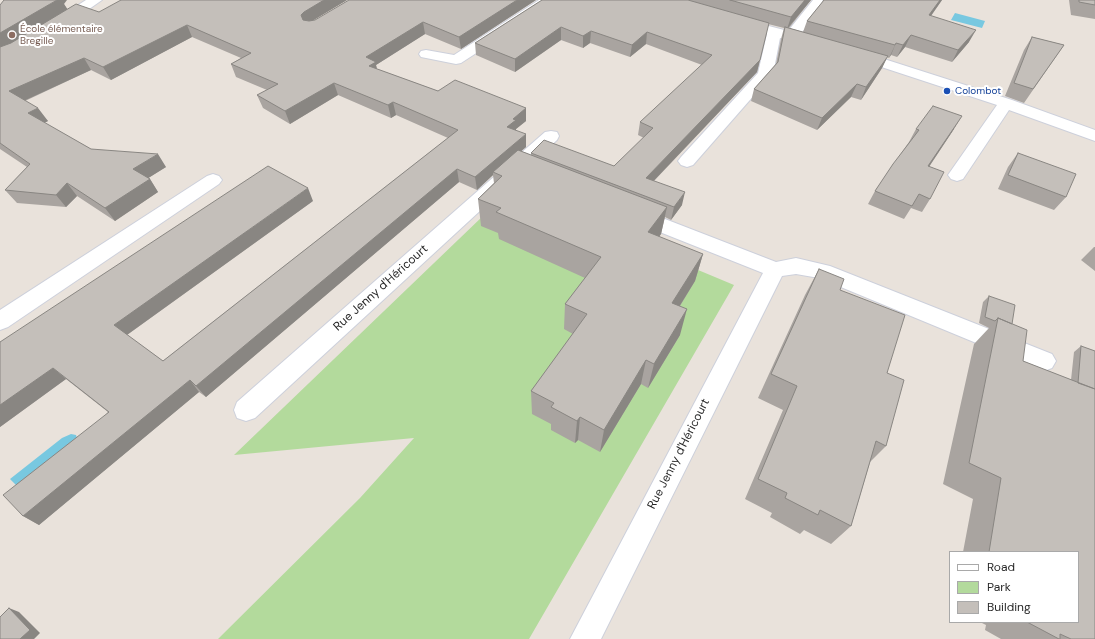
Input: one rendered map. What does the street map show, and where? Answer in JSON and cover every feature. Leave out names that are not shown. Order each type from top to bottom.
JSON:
[{"type":"street","points":[[50,29],[95,0]]},
{"type":"street","points":[[426,54],[456,60],[548,0]]},
{"type":"street","points":[[791,36],[818,3]]},
{"type":"street","points":[[725,18],[877,60],[1006,103],[1095,136]]},
{"type":"street","points":[[687,161],[765,74],[774,32]]},
{"type":"street","points":[[957,175],[1006,103]]},
{"type":"street","name":"Rue Jenny d'Héricourt","points":[[246,410],[524,170],[551,136]]},
{"type":"street","points":[[0,321],[213,180]]},
{"type":"street","points":[[618,208],[775,270],[796,266],[823,271],[1044,361]]},
{"type":"street","name":"Rue Jenny d'Héricourt","points":[[585,639],[775,270]]},
{"type":"green space","points":[[509,191],[734,285],[529,639],[218,639],[360,498],[414,438],[234,455]]},
{"type":"water","points":[[955,13],[985,21],[982,28],[951,20]]},
{"type":"water","points":[[71,434],[76,435],[77,438],[21,490],[10,479],[62,438]]},
{"type":"building","points":[[4,0],[57,0],[0,33],[0,5]]},
{"type":"building","points":[[121,0],[324,0],[301,15],[303,20],[309,21],[315,20],[349,0],[517,0],[459,37],[423,22],[366,57],[376,62],[369,66],[438,91],[455,80],[526,108],[513,119],[516,120],[507,127],[526,134],[475,177],[457,169],[196,386],[190,380],[23,516],[3,495],[109,412],[53,368],[0,405],[0,342],[268,166],[308,188],[114,325],[163,361],[458,130],[393,102],[388,105],[334,83],[285,111],[257,95],[278,84],[231,64],[251,53],[187,25],[103,67],[84,58],[9,91],[38,108],[28,113],[91,149],[158,154],[133,169],[150,179],[105,208],[67,183],[56,195],[5,190],[30,164],[0,143],[0,47],[11,43],[76,4],[99,12]]},
{"type":"building","points":[[542,0],[688,0],[769,23],[760,60],[646,178],[685,192],[674,207],[531,153],[544,140],[614,166],[653,128],[640,122],[712,55],[647,32],[632,45],[591,31],[583,36],[561,27],[515,59],[475,43]]},
{"type":"building","points":[[730,0],[805,0],[791,17]]},
{"type":"building","points":[[824,0],[940,0],[929,15],[976,30],[958,50],[911,35],[903,45],[896,43],[895,45],[807,21]]},
{"type":"building","points":[[1079,0],[1095,0],[1095,5],[1079,2]]},
{"type":"building","points":[[785,27],[888,56],[866,87],[857,84],[822,118],[754,89],[778,62]]},
{"type":"building","points":[[1032,37],[1064,45],[1033,89],[1014,83]]},
{"type":"building","points":[[933,106],[962,116],[928,166],[944,172],[930,199],[919,194],[912,206],[875,191],[919,130],[916,129]]},
{"type":"building","points":[[518,150],[667,207],[648,232],[703,254],[672,303],[687,309],[654,364],[646,360],[604,430],[580,417],[577,421],[551,407],[554,403],[531,391],[587,314],[565,304],[601,257],[496,212],[501,208],[478,199],[502,176],[493,172]]},
{"type":"building","points":[[1018,153],[1076,174],[1066,197],[1008,175]]},
{"type":"building","points":[[819,269],[844,279],[840,290],[905,315],[887,373],[904,380],[886,446],[876,441],[851,526],[820,510],[818,515],[785,498],[787,493],[758,479],[797,386],[771,374]]},
{"type":"building","points":[[989,296],[1015,305],[1012,324],[998,318],[995,321],[985,317]]},
{"type":"building","points":[[998,318],[1027,330],[1023,361],[1095,389],[1095,639],[1071,639],[1060,634],[1059,639],[1029,623],[1079,623],[1079,551],[989,551],[1001,478],[969,463]]},
{"type":"building","points":[[1081,346],[1095,351],[1095,389],[1078,383]]},
{"type":"building","points":[[9,608],[30,630],[20,639],[0,639],[0,617]]},
{"type":"place","name":"École élémentaire Bregille","points":[[12,35]]},
{"type":"place","name":"Colombot","points":[[947,91]]}]
